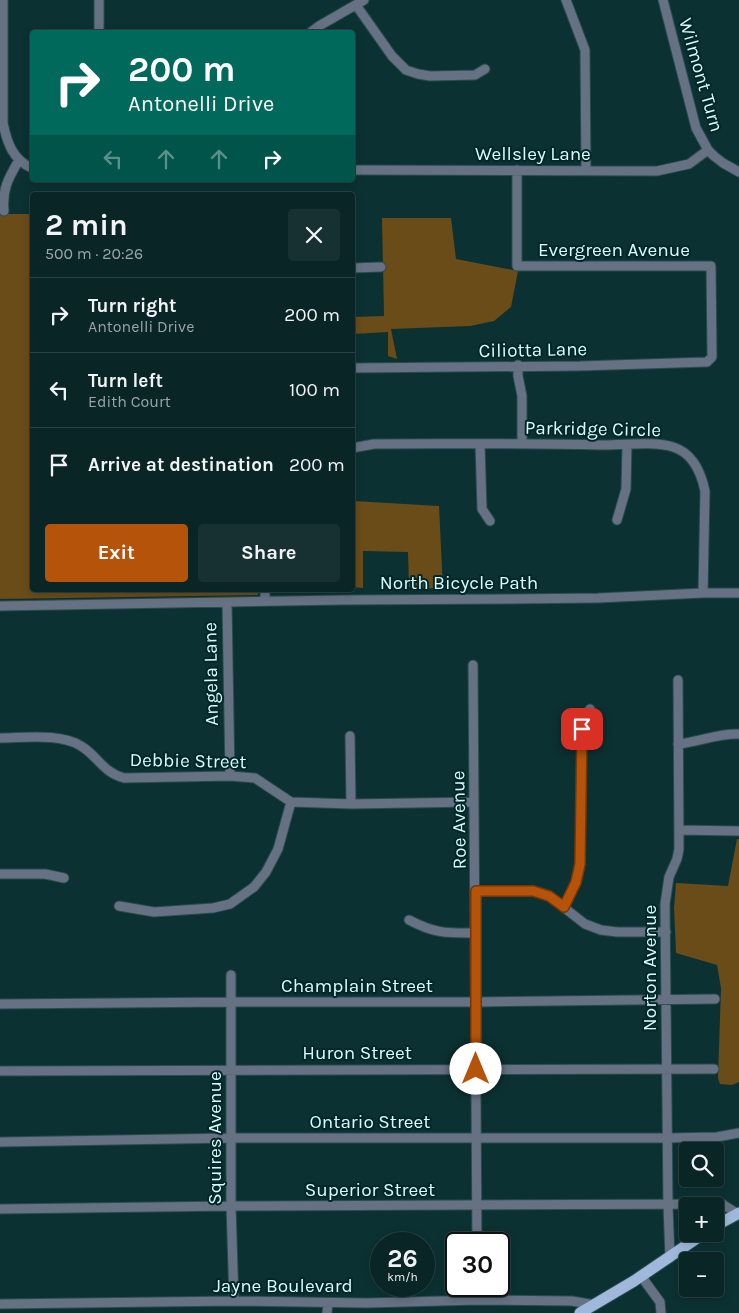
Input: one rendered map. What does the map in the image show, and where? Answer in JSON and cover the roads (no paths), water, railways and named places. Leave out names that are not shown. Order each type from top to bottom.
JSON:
[{"type":"main road","points":[[724,1221],[738,1214]]},
{"type":"main road","points":[[580,1313],[670,1258],[692,1242]]},
{"type":"street","points":[[3,0],[3,123],[6,138],[19,160],[30,167]]},
{"type":"street","points":[[99,0],[99,30]]},
{"type":"street","points":[[566,0],[585,50],[586,170]]},
{"type":"street","name":"Wilmont Turn","points":[[663,0],[696,128],[708,150],[723,163],[739,172]]},
{"type":"street","points":[[314,30],[360,2],[392,56],[406,70],[430,76],[475,75],[484,69]]},
{"type":"street","name":"Wellsley Lane","points":[[355,170],[657,171],[689,164],[708,150]]},
{"type":"street","points":[[4,211],[2,197],[5,186],[19,160]]},
{"type":"street","name":"Evergreen Avenue","points":[[517,170],[517,266],[711,266],[712,357]]},
{"type":"street","points":[[355,268],[380,267]]},
{"type":"street","name":"Ciliotta Lane","points":[[355,368],[518,365],[580,366],[707,362],[712,357]]},
{"type":"street","points":[[518,365],[522,396],[522,444]]},
{"type":"street","name":"Parkridge Circle","points":[[355,447],[374,444],[663,445],[674,447],[683,452],[697,466],[702,476],[705,490],[703,593]]},
{"type":"street","points":[[480,444],[482,509],[490,521]]},
{"type":"street","points":[[617,520],[626,489],[627,445]]},
{"type":"street","points":[[264,592],[265,601]]},
{"type":"street","name":"North Bicycle Path","points":[[0,606],[553,598],[739,593]]},
{"type":"street","name":"Angela Lane","points":[[227,603],[230,776]]},
{"type":"street","name":"Roe Avenue","points":[[473,665],[478,1232]]},
{"type":"street","name":"Norton Avenue","points":[[670,1258],[666,932],[667,888],[669,877],[677,859],[680,830],[678,680]]},
{"type":"street","points":[[564,907],[576,882],[580,864],[582,729],[590,709]]},
{"type":"street","points":[[678,744],[726,734],[739,734]]},
{"type":"street","points":[[350,736],[351,804]]},
{"type":"street","name":"Debbie Street","points":[[0,738],[67,740],[87,750],[110,773],[124,778],[230,776],[255,778],[291,802]]},
{"type":"street","points":[[120,906],[154,912],[213,908],[230,904],[254,887],[266,872],[278,849],[291,802],[351,804],[474,802]]},
{"type":"street","points":[[680,830],[739,831]]},
{"type":"street","points":[[0,874],[45,874],[64,878]]},
{"type":"street","points":[[476,891],[533,891],[549,896],[585,924],[602,930],[617,932],[666,932]]},
{"type":"street","points":[[409,920],[427,930],[440,933],[475,933]]},
{"type":"street","name":"Squires Avenue","points":[[231,975],[231,1206],[234,1301]]},
{"type":"street","name":"Champlain Street","points":[[0,1004],[476,1002],[715,998]]},
{"type":"street","name":"Huron Street","points":[[0,1071],[714,1069]]},
{"type":"street","name":"Ontario Street","points":[[0,1142],[231,1138],[668,1138],[717,1137],[739,1132]]},
{"type":"street","name":"Superior Street","points":[[0,1209],[231,1206],[668,1206],[722,1204],[738,1214]]},
{"type":"street","points":[[641,1276],[660,1302],[661,1313]]},
{"type":"street","name":"Jayne Boulevard","points":[[0,1304],[170,1307],[234,1301],[328,1303],[478,1300],[572,1301],[595,1305]]},
{"type":"street","points":[[327,1313],[328,1303]]}]
